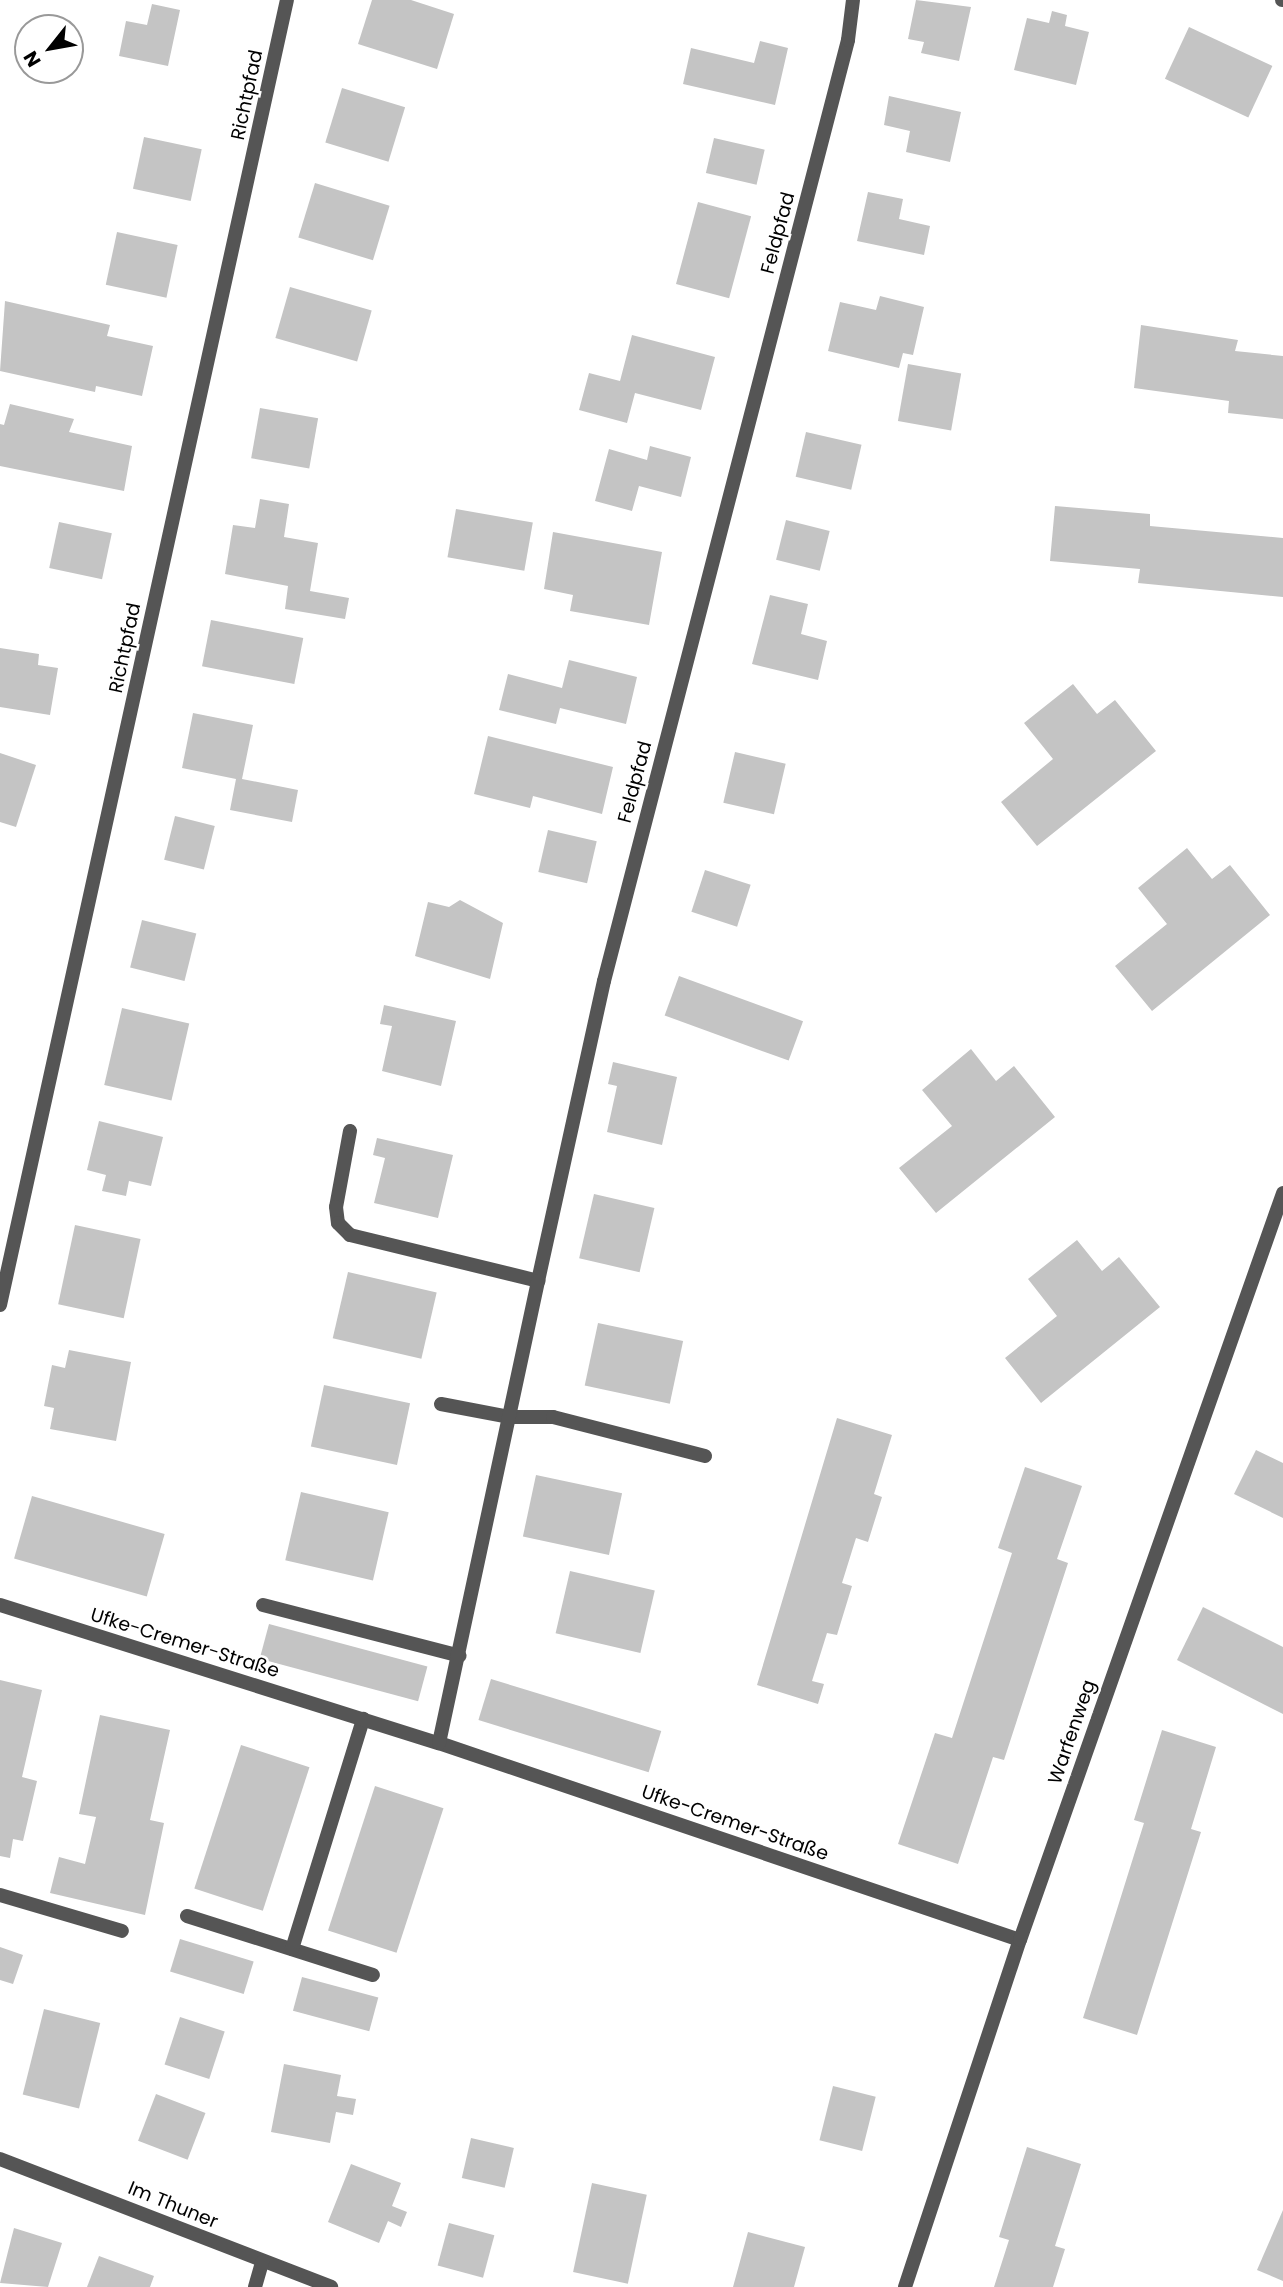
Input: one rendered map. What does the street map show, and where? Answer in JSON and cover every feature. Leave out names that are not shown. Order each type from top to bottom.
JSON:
[{"type":"street","name":"Richtpfad","points":[[0,1305],[287,0]]},
{"type":"street","name":"Feldpfad","points":[[538,1281],[604,981],[848,40],[853,0]]},
{"type":"street","points":[[350,1131],[336,1208],[338,1223],[350,1235],[538,1281],[460,1656],[439,1743]]},
{"type":"street","name":"Warfenweg","points":[[905,2287],[1020,1940],[1283,1193]]},
{"type":"street","points":[[441,1404],[509,1417],[552,1417],[705,1456]]},
{"type":"street","name":"Ufke-Cremer-Straße","points":[[0,1605],[439,1743],[1020,1940]]},
{"type":"street","points":[[263,1605],[460,1656]]},
{"type":"street","points":[[292,1949],[363,1719]]},
{"type":"street","points":[[0,1895],[122,1931]]},
{"type":"street","points":[[187,1916],[373,1975]]},
{"type":"street","name":"Im Thuner","points":[[0,2159],[331,2287]]},
{"type":"street","points":[[255,2287],[262,2262]]},
{"type":"building","points":[[372,0],[411,0],[454,14],[437,69],[358,44]]},
{"type":"building","points":[[916,0],[971,7],[959,61],[921,53],[924,42],[908,39]]},
{"type":"building","points":[[152,4],[180,10],[168,66],[119,56],[126,21],[147,25]]},
{"type":"building","points":[[1052,11],[1067,15],[1065,26],[1089,32],[1076,85],[1014,70],[1027,18],[1049,23]]},
{"type":"building","points":[[1189,27],[1272,66],[1248,118],[1165,79]]},
{"type":"building","points":[[760,41],[788,48],[775,105],[683,84],[691,48],[754,63]]},
{"type":"building","points":[[342,88],[405,107],[388,162],[325,143]]},
{"type":"building","points":[[889,96],[961,112],[950,162],[906,152],[910,131],[884,125]]},
{"type":"building","points":[[144,137],[202,149],[191,201],[133,189]]},
{"type":"building","points":[[714,138],[765,150],[757,185],[706,173]]},
{"type":"building","points":[[315,183],[390,206],[373,260],[298,238]]},
{"type":"building","points":[[868,192],[903,199],[899,219],[930,226],[924,255],[857,241]]},
{"type":"building","points":[[698,202],[751,216],[729,298],[676,284]]},
{"type":"building","points":[[117,232],[178,245],[166,298],[106,285]]},
{"type":"building","points":[[290,287],[372,310],[357,361],[275,338]]},
{"type":"building","points":[[880,296],[924,307],[913,355],[903,353],[899,368],[828,351],[840,302],[876,310]]},
{"type":"building","points":[[5,301],[110,325],[107,336],[153,346],[142,396],[96,386],[95,392],[0,371]]},
{"type":"building","points":[[1141,325],[1238,340],[1235,351],[1283,356],[1283,419],[1228,413],[1229,401],[1134,388]]},
{"type":"building","points":[[632,335],[715,357],[701,410],[635,393],[627,423],[579,410],[589,373],[620,381]]},
{"type":"building","points":[[908,364],[961,373],[951,430],[898,421]]},
{"type":"building","points":[[10,404],[74,419],[69,432],[132,446],[124,491],[0,466],[0,424],[4,425]]},
{"type":"building","points":[[260,408],[318,418],[309,468],[251,458]]},
{"type":"building","points":[[806,432],[862,445],[851,490],[796,477]]},
{"type":"building","points":[[650,446],[691,457],[681,497],[639,486],[632,511],[595,501],[609,449],[647,460]]},
{"type":"building","points":[[260,499],[289,504],[284,537],[318,543],[310,591],[349,598],[345,619],[285,609],[288,586],[225,574],[233,525],[255,528]]},
{"type":"building","points":[[1055,506],[1150,514],[1150,526],[1283,538],[1283,597],[1138,583],[1140,569],[1050,561]]},
{"type":"building","points":[[456,509],[533,523],[524,571],[447,557]]},
{"type":"building","points":[[786,520],[830,531],[820,571],[776,560]]},
{"type":"building","points":[[59,522],[112,533],[102,579],[49,568]]},
{"type":"building","points":[[553,532],[662,552],[649,625],[570,611],[573,595],[544,589]]},
{"type":"building","points":[[770,595],[808,604],[801,634],[827,641],[818,680],[752,664]]},
{"type":"building","points":[[211,620],[303,638],[294,684],[202,666]]},
{"type":"building","points":[[0,648],[39,654],[38,665],[58,668],[50,715],[0,707]]},
{"type":"building","points":[[569,660],[637,677],[626,724],[560,708],[556,724],[499,710],[508,674],[562,688]]},
{"type":"building","points":[[1073,684],[1097,714],[1115,700],[1156,751],[1037,846],[1001,802],[1053,759],[1024,723]]},
{"type":"building","points":[[193,713],[253,725],[242,779],[298,790],[292,822],[230,810],[236,779],[182,768]]},
{"type":"building","points":[[488,736],[613,767],[602,814],[533,796],[530,808],[474,794]]},
{"type":"building","points":[[735,752],[786,764],[774,814],[723,803]]},
{"type":"building","points":[[0,753],[36,765],[16,827],[0,822]]},
{"type":"building","points":[[175,816],[215,826],[204,870],[164,860]]},
{"type":"building","points":[[548,830],[597,841],[587,883],[538,872]]},
{"type":"building","points":[[1187,848],[1212,879],[1230,865],[1270,915],[1152,1011],[1115,966],[1167,924],[1138,888]]},
{"type":"building","points":[[705,870],[751,885],[737,927],[691,912]]},
{"type":"building","points":[[460,900],[503,923],[490,979],[415,956],[428,902],[449,907]]},
{"type":"building","points":[[142,920],[196,934],[184,981],[130,968]]},
{"type":"building","points":[[679,976],[803,1021],[789,1061],[665,1015]]},
{"type":"building","points":[[384,1005],[456,1021],[441,1086],[382,1071],[392,1026],[380,1024]]},
{"type":"building","points":[[122,1008],[189,1024],[171,1100],[104,1085]]},
{"type":"building","points":[[971,1049],[996,1081],[1014,1066],[1055,1117],[936,1213],[899,1168],[952,1126],[922,1090]]},
{"type":"building","points":[[613,1062],[677,1077],[662,1145],[607,1132],[617,1086],[608,1084]]},
{"type":"building","points":[[99,1121],[163,1137],[151,1186],[129,1181],[126,1196],[102,1191],[106,1175],[87,1170]]},
{"type":"building","points":[[377,1138],[453,1155],[438,1218],[374,1203],[385,1158],[373,1155]]},
{"type":"building","points":[[594,1194],[654,1208],[640,1272],[579,1258]]},
{"type":"building","points":[[75,1225],[141,1239],[124,1318],[58,1304]]},
{"type":"building","points":[[1077,1240],[1102,1271],[1119,1257],[1160,1307],[1041,1403],[1005,1358],[1057,1316],[1028,1279]]},
{"type":"building","points":[[348,1272],[437,1292],[421,1359],[333,1338]]},
{"type":"building","points":[[598,1323],[683,1341],[670,1404],[585,1386]]},
{"type":"building","points":[[69,1350],[131,1362],[116,1441],[50,1429],[54,1408],[44,1406],[52,1365],[65,1368]]},
{"type":"building","points":[[324,1385],[410,1403],[397,1465],[311,1447]]},
{"type":"building","points":[[837,1418],[892,1435],[874,1494],[882,1497],[868,1542],[856,1538],[842,1583],[852,1586],[837,1635],[827,1633],[812,1681],[824,1684],[818,1704],[757,1685]]},
{"type":"building","points":[[1256,1450],[1283,1463],[1283,1518],[1234,1494]]},
{"type":"building","points":[[1025,1467],[1082,1486],[1057,1559],[1068,1563],[1004,1760],[993,1757],[958,1864],[898,1844],[935,1733],[952,1738],[1012,1553],[998,1548]]},
{"type":"building","points":[[536,1475],[622,1493],[609,1555],[523,1537]]},
{"type":"building","points":[[301,1492],[389,1512],[373,1580],[285,1560]]},
{"type":"building","points":[[32,1496],[165,1534],[147,1597],[14,1558]]},
{"type":"building","points":[[570,1571],[655,1591],[640,1653],[556,1633]]},
{"type":"building","points":[[1203,1607],[1283,1647],[1283,1714],[1177,1660]]},
{"type":"building","points":[[269,1624],[427,1666],[418,1701],[260,1659]]},
{"type":"building","points":[[491,1679],[661,1731],[649,1772],[478,1720]]},
{"type":"building","points":[[0,1680],[42,1690],[22,1777],[37,1781],[23,1841],[13,1839],[10,1858],[0,1856]]},
{"type":"building","points":[[100,1715],[170,1730],[150,1820],[164,1823],[145,1915],[50,1893],[59,1857],[85,1864],[96,1817],[79,1814]]},
{"type":"building","points":[[1162,1730],[1216,1747],[1191,1829],[1201,1832],[1137,2035],[1083,2018],[1144,1823],[1134,1820]]},
{"type":"building","points":[[241,1745],[309,1767],[263,1911],[194,1889]]},
{"type":"building","points":[[375,1786],[443,1808],[397,1953],[328,1931]]},
{"type":"building","points":[[180,1939],[254,1962],[244,1994],[170,1972]]},
{"type":"building","points":[[0,1947],[23,1955],[13,1984],[0,1980]]},
{"type":"building","points":[[302,1977],[378,1997],[369,2031],[293,2011]]},
{"type":"building","points":[[44,2009],[100,2023],[79,2108],[23,2094]]},
{"type":"building","points":[[180,2017],[225,2032],[209,2079],[165,2065]]},
{"type":"building","points":[[284,2064],[341,2075],[337,2096],[356,2099],[353,2115],[336,2112],[330,2143],[271,2132]]},
{"type":"building","points":[[833,2086],[876,2097],[862,2151],[819,2140]]},
{"type":"building","points":[[156,2094],[205,2113],[188,2160],[138,2141]]},
{"type":"building","points":[[471,2138],[514,2148],[505,2188],[462,2178]]},
{"type":"building","points":[[1027,2147],[1081,2164],[1055,2246],[1065,2249],[1053,2287],[994,2287],[1009,2240],[999,2237]]},
{"type":"building","points":[[351,2164],[401,2183],[392,2206],[407,2212],[401,2227],[388,2221],[379,2243],[328,2222]]},
{"type":"building","points":[[592,2183],[647,2195],[628,2284],[573,2272]]},
{"type":"building","points":[[1283,2210],[1283,2281],[1257,2270]]},
{"type":"building","points":[[449,2223],[494,2235],[483,2278],[438,2266]]},
{"type":"building","points":[[14,2228],[62,2243],[48,2287],[0,2283]]},
{"type":"building","points":[[748,2232],[805,2247],[794,2287],[733,2287]]},
{"type":"building","points":[[99,2256],[154,2276],[150,2287],[87,2287]]}]
